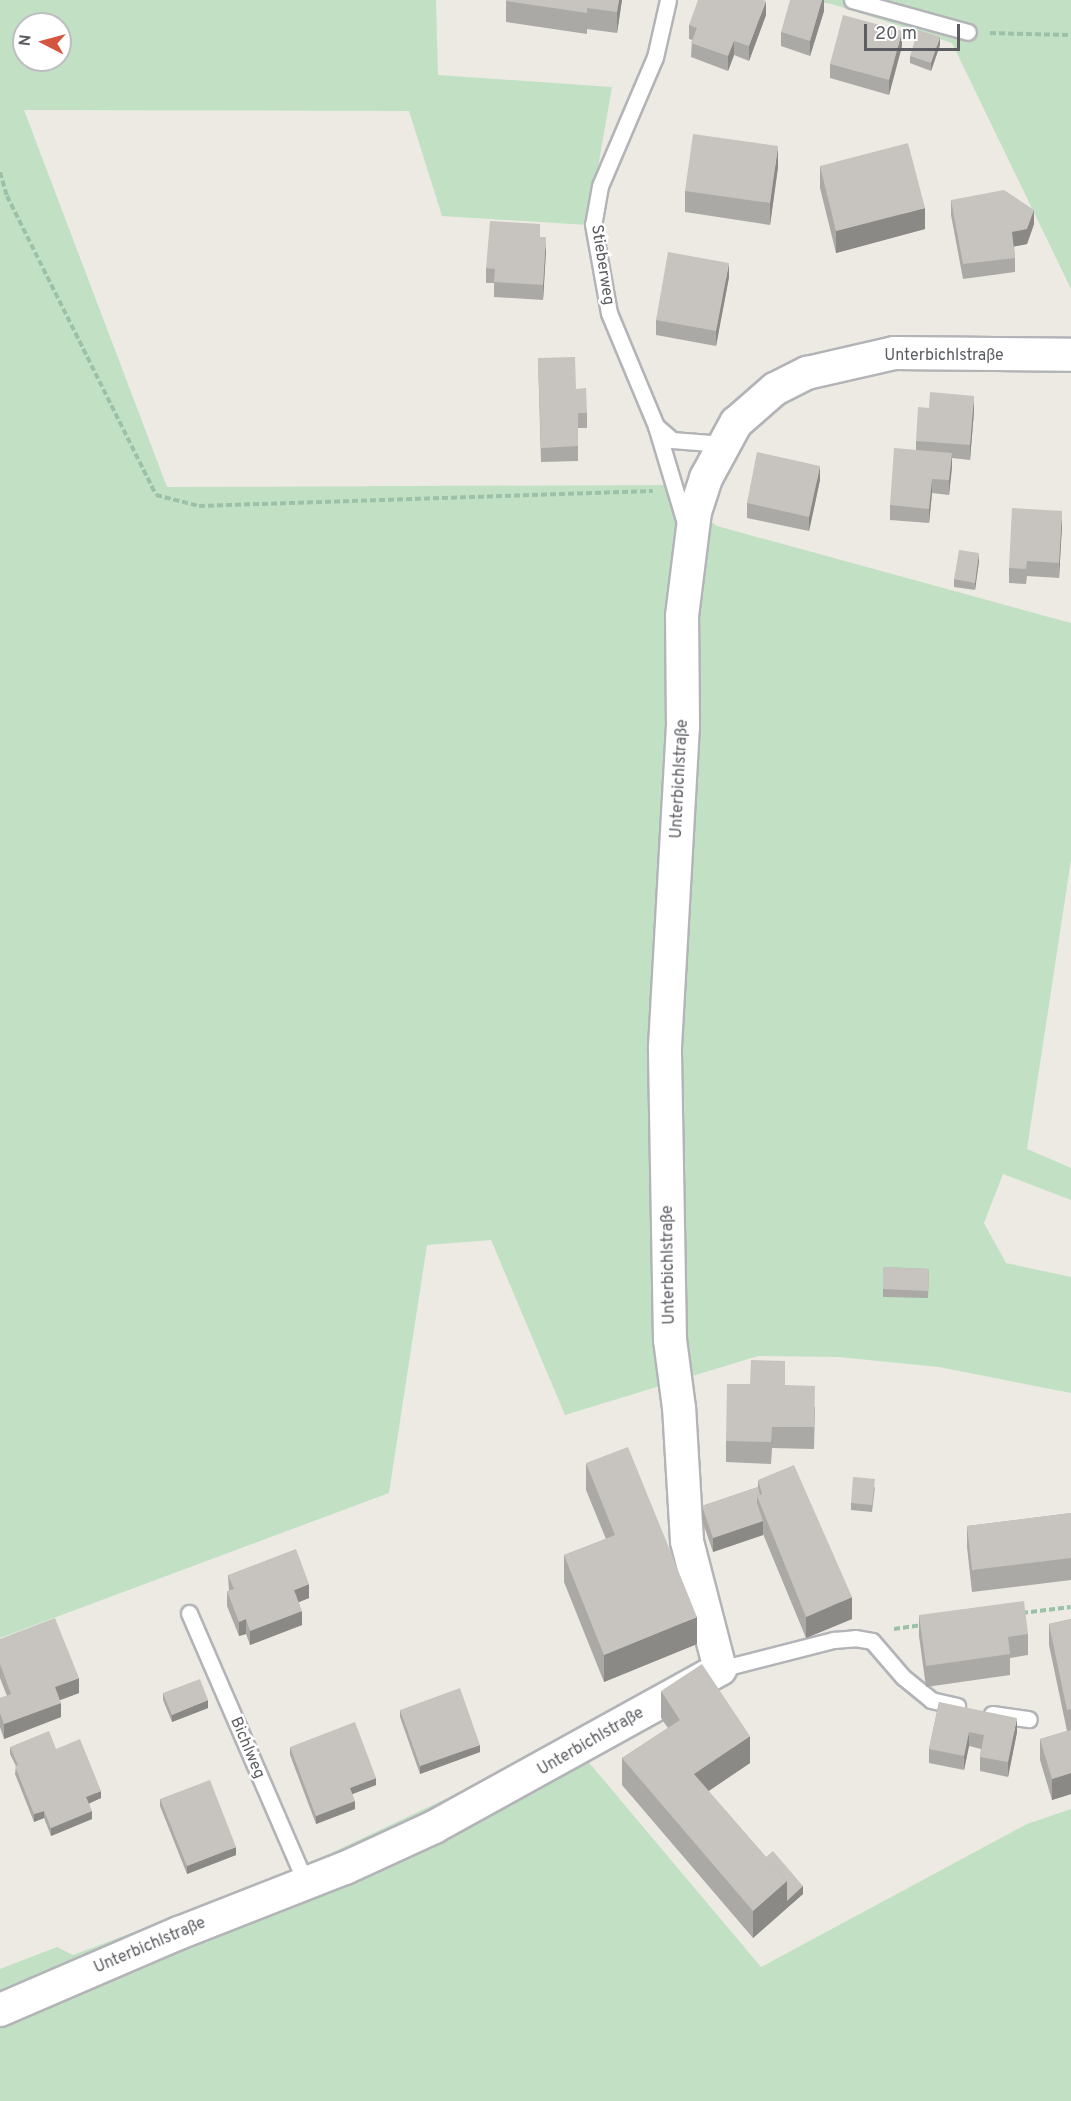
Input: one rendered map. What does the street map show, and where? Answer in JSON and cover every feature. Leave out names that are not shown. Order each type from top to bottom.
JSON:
[{"type":"street","name":"Unterbichlstraße","points":[[0,2010],[345,1868],[517,1784],[720,1669],[687,1541],[680,1408],[670,1340],[665,1047],[683,726],[682,616],[690,538],[700,494],[723,444],[736,423],[775,389],[807,373],[842,362],[894,353],[1071,355]]},
{"type":"lane","name":"Stieberweg","points":[[668,0],[655,57],[600,186],[593,224],[609,313],[656,426],[690,538]]},
{"type":"lane","points":[[852,0],[968,32]]},
{"type":"lane","points":[[656,426],[672,440],[723,444]]},
{"type":"lane","name":"Bichlweg","points":[[189,1613],[306,1883]]},
{"type":"lane","points":[[720,1669],[834,1640],[872,1641],[903,1677],[931,1700],[1029,1719]]},
{"type":"path","points":[[968,32],[1071,35]]},
{"type":"path","points":[[0,172],[7,196],[156,495],[199,506],[674,490]]},
{"type":"path","points":[[1013,1614],[1071,1606]]},
{"type":"path","points":[[872,1641],[896,1628],[931,1624]]},
{"type":"green space","points":[[0,0],[436,0],[438,75],[612,87],[588,225],[442,216],[409,111],[24,110],[167,487],[665,485],[717,526],[1071,623],[1071,860],[1027,1149],[1071,1168],[1071,1200],[1003,1174],[984,1223],[1006,1263],[1071,1277],[1071,1393],[939,1367],[838,1357],[758,1356],[565,1415],[491,1240],[427,1245],[389,1493],[0,1638]]},
{"type":"green space","points":[[806,0],[1071,0],[1071,289],[952,43],[832,4]]},
{"type":"green space","points":[[570,1740],[761,1967],[1027,1824],[1071,1809],[1071,2101],[0,2101],[0,1969],[57,1947],[73,1955],[205,1905],[331,1853]]},
{"type":"building","points":[[506,0],[619,0],[617,12],[587,8],[587,13]]},
{"type":"building","points":[[698,0],[766,1],[749,46],[734,41],[728,56],[691,43],[697,28],[689,25]]},
{"type":"building","points":[[790,0],[822,0],[810,41],[781,32]]},
{"type":"building","points":[[843,15],[902,31],[889,80],[830,64]]},
{"type":"building","points":[[918,30],[940,37],[931,63],[910,56]]},
{"type":"building","points":[[693,134],[778,146],[770,203],[685,191]]},
{"type":"building","points":[[908,143],[925,208],[836,231],[820,166]]},
{"type":"building","points":[[1004,190],[1034,210],[1027,229],[1012,232],[1015,258],[963,264],[951,200]]},
{"type":"building","points":[[490,221],[540,224],[540,237],[546,237],[543,285],[494,282],[495,269],[486,268]]},
{"type":"building","points":[[668,252],[729,263],[716,331],[656,320]]},
{"type":"building","points":[[575,357],[576,389],[586,388],[587,413],[578,413],[578,446],[541,448],[538,358]]},
{"type":"building","points":[[930,392],[974,396],[970,445],[916,441],[918,407],[929,408]]},
{"type":"building","points":[[894,448],[952,453],[949,480],[932,479],[929,509],[890,505]]},
{"type":"building","points":[[757,452],[820,466],[809,517],[747,503]]},
{"type":"building","points":[[1012,508],[1062,511],[1059,563],[1027,561],[1026,569],[1009,568]]},
{"type":"building","points":[[959,550],[979,553],[975,583],[954,579]]},
{"type":"building","points":[[883,1267],[929,1269],[928,1291],[883,1289]]},
{"type":"building","points":[[751,1360],[785,1361],[785,1385],[815,1386],[814,1427],[772,1427],[771,1442],[726,1441],[727,1384],[750,1384]]},
{"type":"building","points":[[628,1447],[697,1617],[604,1655],[564,1555],[615,1535],[586,1463]]},
{"type":"building","points":[[794,1465],[852,1597],[806,1617],[757,1496],[762,1494],[758,1480]]},
{"type":"building","points":[[853,1477],[875,1479],[872,1505],[851,1503]]},
{"type":"building","points":[[758,1487],[760,1495],[757,1496],[757,1503],[763,1521],[713,1538],[702,1506]]},
{"type":"building","points":[[1071,1513],[1071,1558],[972,1570],[967,1526]]},
{"type":"building","points":[[296,1549],[309,1584],[294,1590],[302,1611],[250,1631],[246,1619],[239,1622],[227,1591],[234,1589],[228,1575]]},
{"type":"building","points":[[1024,1601],[1028,1634],[1008,1637],[1010,1654],[926,1666],[919,1615]]},
{"type":"building","points":[[55,1618],[79,1678],[55,1687],[61,1703],[4,1724],[0,1713],[0,1698],[11,1694],[0,1664],[0,1639]]},
{"type":"building","points":[[1071,1619],[1071,1709],[1067,1710],[1049,1624]]},
{"type":"building","points":[[702,1664],[750,1736],[694,1774],[787,1881],[753,1911],[622,1758],[680,1720],[661,1691]]},
{"type":"building","points":[[200,1679],[208,1700],[172,1715],[163,1693]]},
{"type":"building","points":[[460,1688],[480,1745],[420,1766],[400,1710]]},
{"type":"building","points":[[939,1702],[1017,1718],[1008,1762],[980,1757],[984,1735],[969,1732],[964,1756],[929,1749]]},
{"type":"building","points":[[355,1722],[376,1778],[350,1788],[355,1801],[316,1816],[290,1747]]},
{"type":"building","points":[[1071,1730],[1071,1773],[1052,1779],[1040,1739]]},
{"type":"building","points":[[49,1731],[56,1749],[80,1739],[101,1791],[86,1797],[92,1811],[51,1828],[44,1811],[34,1814],[10,1747]]},
{"type":"building","points":[[210,1780],[236,1847],[187,1866],[160,1799]]},
{"type":"building","points":[[773,1851],[803,1886],[787,1901],[787,1881],[766,1857]]}]
